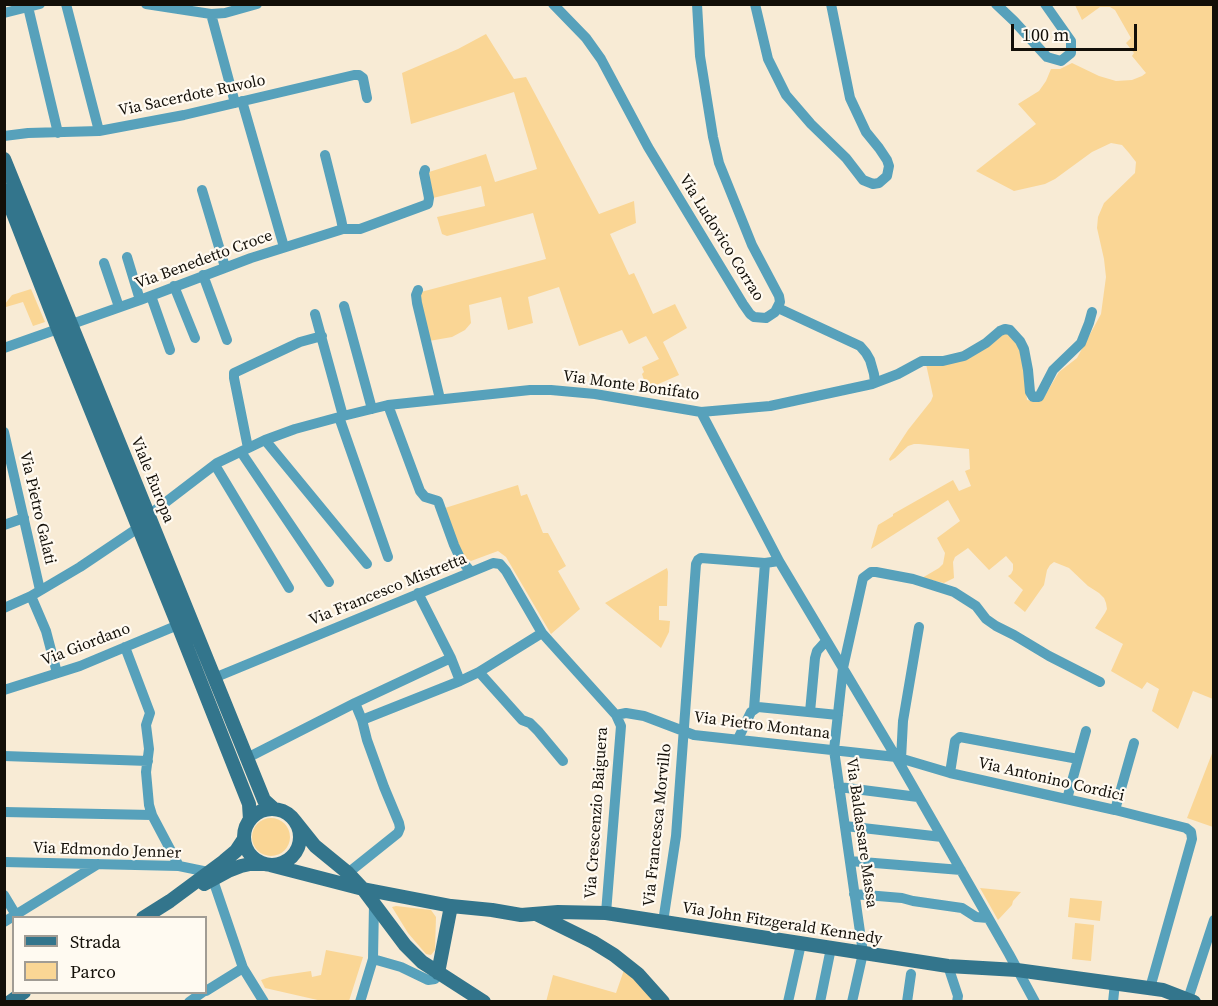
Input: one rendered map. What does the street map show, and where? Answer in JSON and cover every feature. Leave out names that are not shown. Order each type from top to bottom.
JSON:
[{"type":"street","points":[[4,13],[40,4]]},
{"type":"street","points":[[66,4],[99,131]]},
{"type":"street","points":[[146,4],[211,14],[225,14],[257,4]]},
{"type":"street","name":"Via Ludovico Corrao","points":[[553,4],[586,38],[601,59],[648,147],[717,264],[750,314],[766,318],[778,308],[779,296],[752,245],[719,163],[712,137],[700,56],[697,4]]},
{"type":"street","points":[[755,4],[768,58],[786,95],[811,124],[846,158],[863,180],[873,184],[879,183],[887,176],[888,160],[866,132],[850,98],[831,4]]},
{"type":"street","points":[[996,4],[1047,57],[1061,61],[1071,53],[1071,41],[1045,4]]},
{"type":"street","points":[[28,7],[58,133]]},
{"type":"street","points":[[211,14],[284,247]]},
{"type":"street","name":"Via Sacerdote Ruvolo","points":[[4,136],[99,131],[184,115],[357,75],[363,78],[367,98]]},
{"type":"street","points":[[325,155],[343,230]]},
{"type":"street","name":"Viale Europa","points":[[4,159],[138,528],[249,804],[250,820]]},
{"type":"street","name":"Via Benedetto Croce","points":[[4,348],[225,267],[284,247],[343,230],[360,228],[428,204],[425,170]]},
{"type":"street","name":"Viale Europa","points":[[4,190],[149,515],[264,800],[274,809]]},
{"type":"street","points":[[202,190],[225,267]]},
{"type":"street","points":[[127,257],[140,300]]},
{"type":"street","points":[[104,263],[119,307]]},
{"type":"street","points":[[203,275],[227,340]]},
{"type":"street","points":[[174,286],[195,338]]},
{"type":"street","points":[[418,290],[417,303],[440,399]]},
{"type":"street","points":[[151,296],[170,350]]},
{"type":"street","points":[[344,306],[372,409]]},
{"type":"street","points":[[778,308],[860,346],[870,360],[875,383]]},
{"type":"street","name":"Via Monte Bonifato","points":[[149,515],[215,465],[265,440],[295,429],[388,405],[530,390],[551,390],[595,394],[701,412],[770,406],[875,383],[922,361],[943,361],[964,356],[986,343],[1000,331],[1008,329],[1015,334],[1024,349],[1031,395],[1039,397],[1053,370],[1081,343],[1092,312]]},
{"type":"street","points":[[315,314],[341,416],[388,556]]},
{"type":"street","points":[[322,336],[300,342],[234,373],[234,378],[245,450],[329,582]]},
{"type":"street","points":[[388,405],[420,491],[425,497],[438,501],[454,545],[461,560],[471,572]]},
{"type":"street","points":[[701,412],[778,561],[899,758],[918,797],[1035,1002]]},
{"type":"street","name":"Via Pietro Galati","points":[[4,432],[10,479],[24,518],[36,593],[57,673]]},
{"type":"street","points":[[265,440],[367,564]]},
{"type":"street","points":[[215,465],[289,588]]},
{"type":"street","points":[[4,525],[24,518]]},
{"type":"street","points":[[4,608],[36,593],[80,567],[138,528]]},
{"type":"street","name":"Via Francesca Morvillo","points":[[663,922],[676,836],[696,564],[701,558],[765,563]]},
{"type":"street","points":[[738,739],[754,709],[765,563],[778,561]]},
{"type":"street","name":"Via Francesco Mistretta","points":[[214,678],[493,563],[500,564],[506,571],[542,633]]},
{"type":"street","name":"Via Baldassare Massa","points":[[852,1002],[863,953],[834,750],[843,668],[863,578],[871,572],[876,572],[913,579],[954,592],[976,606],[996,626],[1100,682]]},
{"type":"street","points":[[418,593],[460,681]]},
{"type":"street","name":"Via Giordano","points":[[4,690],[80,666],[178,625]]},
{"type":"street","points":[[899,758],[919,627]]},
{"type":"street","points":[[362,720],[479,672],[542,633],[616,716]]},
{"type":"street","points":[[810,712],[815,658],[817,651],[826,641]]},
{"type":"street","points":[[125,647],[150,713],[146,725],[149,749],[146,772],[149,805],[179,866]]},
{"type":"street","points":[[247,758],[355,703],[451,658]]},
{"type":"street","points":[[479,672],[522,720],[530,723],[538,731],[563,761]]},
{"type":"street","points":[[348,873],[400,828],[355,703]]},
{"type":"street","points":[[754,709],[758,707],[838,715]]},
{"type":"street","name":"Via Pietro Montana","points":[[616,716],[626,712],[644,716],[694,735],[899,758]]},
{"type":"street","name":"Via Crescenzio Baiguera","points":[[606,913],[621,726],[616,716]]},
{"type":"street","points":[[1067,799],[1086,731]]},
{"type":"street","points":[[950,773],[955,741],[960,737],[1078,759]]},
{"type":"street","points":[[1115,810],[1134,743]]},
{"type":"street","points":[[4,756],[148,760]]},
{"type":"street","name":"Via Antonino Cordici","points":[[899,758],[950,773],[1115,810],[1186,828],[1191,832],[1192,839],[1149,988]]},
{"type":"street","points":[[839,787],[918,797]]},
{"type":"street","points":[[267,865],[256,861],[250,855],[244,839],[245,829],[256,814],[274,809],[290,815],[315,846],[348,873],[363,889],[405,945],[422,962],[484,1002]]},
{"type":"street","points":[[4,812],[153,815]]},
{"type":"street","points":[[146,916],[211,876],[250,864],[279,865],[287,861],[294,855],[300,838],[295,821]]},
{"type":"street","points":[[845,826],[942,837]]},
{"type":"street","points":[[211,876],[236,851],[244,839]]},
{"type":"street","points":[[850,861],[961,870]]},
{"type":"street","name":"Via Edmondo Jenner","points":[[6,864],[179,866],[211,876]]},
{"type":"street","points":[[4,895],[16,915],[98,864]]},
{"type":"street","name":"Via John Fitzgerald Kennedy","points":[[267,865],[363,889],[451,906],[520,915],[558,912],[606,913],[948,966],[1017,970],[1163,990],[1184,999]]},
{"type":"street","points":[[211,876],[243,968],[264,1002]]},
{"type":"street","points":[[854,894],[902,898],[962,908],[976,917],[988,918]]},
{"type":"street","points":[[360,1002],[373,959],[374,904]]},
{"type":"street","points":[[373,959],[401,967],[428,980],[435,979],[451,906]]},
{"type":"street","points":[[535,914],[593,942],[614,955],[638,974],[662,1001]]},
{"type":"street","points":[[1184,999],[1214,920]]},
{"type":"street","points":[[788,1002],[801,944]]},
{"type":"street","points":[[820,1002],[831,948]]},
{"type":"street","points":[[948,966],[958,996],[957,1002]]},
{"type":"street","points":[[207,990],[243,968]]},
{"type":"street","points":[[908,1002],[911,974]]},
{"type":"street","points":[[1113,1002],[1115,983]]},
{"type":"green space","points":[[1075,5],[1213,5],[1213,699],[1193,691],[1178,729],[1152,711],[1159,689],[1147,682],[1142,689],[1111,671],[1123,644],[1095,628],[1107,609],[1104,598],[1069,568],[1054,562],[1050,565],[1044,585],[1025,612],[1014,603],[1023,590],[1008,576],[1013,570],[1013,564],[1006,556],[989,570],[968,548],[955,557],[954,578],[944,583],[922,578],[943,564],[945,553],[937,538],[960,521],[948,500],[871,549],[878,525],[893,514],[953,480],[959,491],[971,486],[965,471],[970,469],[969,449],[914,444],[908,446],[890,461],[889,459],[933,396],[926,364],[935,363],[1002,334],[1008,334],[1013,336],[1022,352],[1027,400],[1038,402],[1044,397],[1059,372],[1077,358],[1101,314],[1106,277],[1097,228],[1098,217],[1104,203],[1135,173],[1136,162],[1129,153],[1122,145],[1111,143],[1092,152],[1045,184],[1014,191],[976,171],[1036,124],[1018,104],[1039,91],[1051,69],[1060,69],[1072,63],[1099,76],[1116,81],[1132,80],[1146,73],[1132,56],[1134,53],[1126,43],[1131,38],[1115,10],[1110,7],[1100,7],[1082,20]]},
{"type":"green space","points":[[486,34],[514,79],[526,77],[599,214],[634,201],[636,223],[610,234],[629,275],[634,273],[653,314],[675,304],[687,328],[663,342],[679,375],[647,389],[642,367],[659,359],[646,336],[629,344],[622,330],[579,346],[559,287],[528,297],[533,323],[508,330],[501,297],[469,305],[471,323],[465,330],[452,337],[429,341],[418,304],[421,292],[546,259],[533,213],[447,236],[442,234],[437,217],[485,206],[481,186],[433,198],[429,172],[486,154],[495,182],[537,169],[514,92],[411,124],[402,73],[458,49]]},
{"type":"green space","points":[[31,289],[45,322],[33,326],[23,302],[6,307],[5,304],[12,295]]},
{"type":"green space","points":[[518,485],[521,496],[527,494],[543,533],[548,533],[566,566],[558,571],[580,609],[551,634],[506,557],[498,551],[471,561],[463,557],[445,508]]},
{"type":"green space","points":[[667,568],[667,606],[659,606],[659,620],[670,621],[669,632],[661,648],[605,603]]},
{"type":"green space","points":[[1213,751],[1213,827],[1187,818]]},
{"type":"green space","points":[[271,818],[285,823],[290,837],[285,851],[271,856],[257,851],[252,837],[257,823]]},
{"type":"green space","points":[[980,888],[1021,892],[998,920]]},
{"type":"green space","points":[[1070,898],[1102,901],[1100,921],[1068,917]]},
{"type":"green space","points":[[392,907],[431,910],[436,917],[435,950],[431,955],[426,954],[408,933]]},
{"type":"green space","points":[[1075,923],[1094,925],[1091,961],[1072,959]]},
{"type":"green space","points":[[326,950],[363,957],[349,1001],[322,1001],[265,988],[261,980],[270,977],[311,971],[312,977],[321,975]]},
{"type":"green space","points":[[624,970],[653,1001],[546,1002],[553,975],[616,993]]}]
